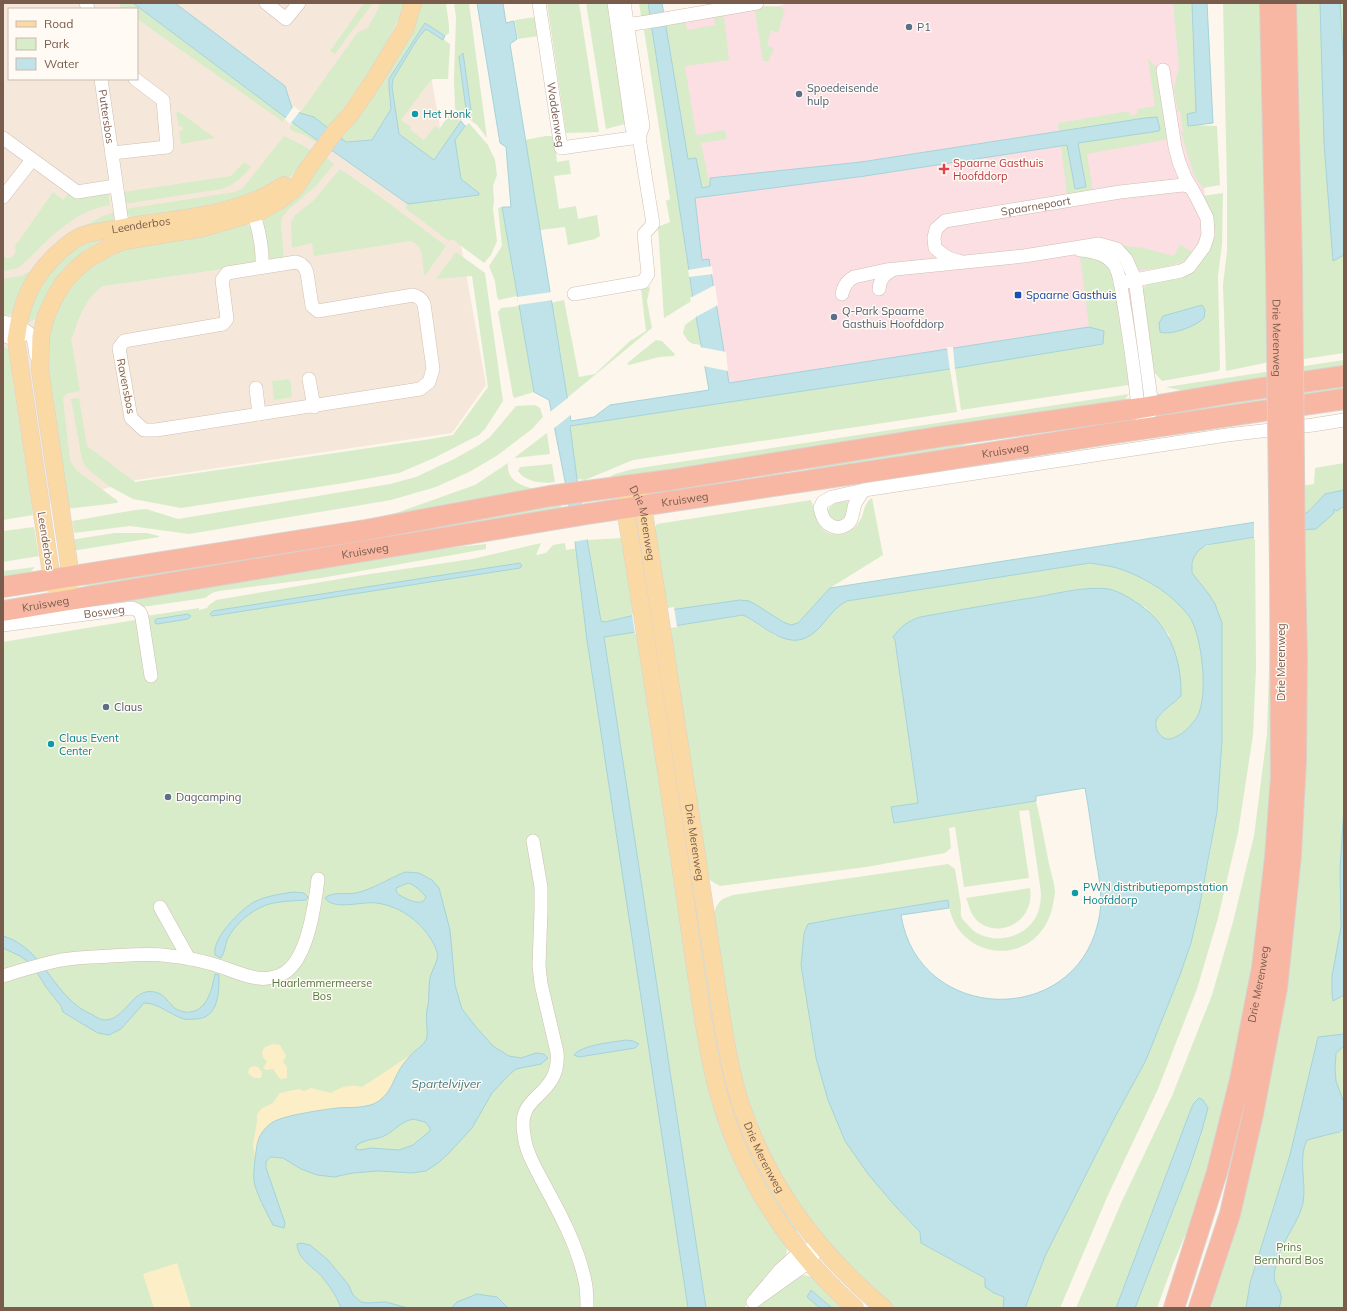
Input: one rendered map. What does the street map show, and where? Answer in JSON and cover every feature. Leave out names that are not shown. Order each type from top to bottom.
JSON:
[{"type":"highway","name":"Drie Merenweg","points":[[1270,3],[1284,268]]},
{"type":"highway","name":"Drie Merenweg","points":[[1199,1308],[1230,1214],[1253,1114],[1277,988],[1291,855],[1296,761],[1288,568],[1284,268],[1286,3]]},
{"type":"highway","name":"Kruisweg","points":[[3,587],[366,530],[550,496],[632,485],[1344,376]]},
{"type":"highway","name":"Kruisweg","points":[[3,611],[556,519],[1344,399]]},
{"type":"highway","name":"Drie Merenweg","points":[[1174,1308],[1217,1172],[1240,1080],[1262,968],[1275,858],[1281,777],[1288,568]]},
{"type":"main road","name":"Leenderbos","points":[[337,129],[346,111],[394,38],[408,3]]},
{"type":"main road","name":"Leenderbos","points":[[61,579],[13,331],[34,281],[51,259],[81,236],[203,228],[252,207],[272,206],[287,196],[299,184],[306,170],[350,114],[397,44],[405,29],[413,3]]},
{"type":"main road","name":"Leenderbos","points":[[64,601],[40,370],[41,340],[45,320],[59,289],[76,269],[123,234]]},
{"type":"main road","name":"Drie Merenweg","points":[[632,485],[640,607],[699,991],[719,1095],[744,1164],[755,1185],[784,1231],[821,1276],[855,1308]]},
{"type":"main road","name":"Drie Merenweg","points":[[634,507],[658,604],[718,995],[730,1063],[742,1108],[765,1163],[782,1194],[820,1246],[849,1277],[884,1308]]},
{"type":"street","points":[[266,3],[286,19],[299,3]]},
{"type":"street","name":"Waddenweg","points":[[538,3],[561,148],[639,137]]},
{"type":"street","points":[[614,3],[623,25]]},
{"type":"street","points":[[574,294],[643,282],[648,274],[644,234],[653,224],[639,137],[632,128],[623,25],[624,3]]},
{"type":"street","points":[[623,25],[756,3]]},
{"type":"street","points":[[1120,283],[1134,279],[1181,271],[1189,266],[1204,247],[1208,235],[1207,218],[1191,187],[1184,177],[1175,147],[1163,70]]},
{"type":"street","name":"Puttersbos","points":[[101,80],[112,153],[111,159],[123,234]]},
{"type":"street","name":"Puttersbos","points":[[112,153],[167,147],[163,100],[136,80]]},
{"type":"street","points":[[3,138],[77,192],[115,186]]},
{"type":"street","points":[[3,197],[32,160]]},
{"type":"street","name":"Spaarnepoort","points":[[964,262],[954,261],[942,255],[935,248],[934,238],[936,229],[945,221],[1126,191],[1183,185],[1191,187]]},
{"type":"street","points":[[252,207],[262,256],[262,267]]},
{"type":"street","name":"Spaarnepoort","points":[[842,294],[844,285],[854,277],[890,270],[1024,256],[1099,244],[1117,249],[1126,260],[1134,279],[1148,428]]},
{"type":"street","name":"Spaarnepoort","points":[[1068,250],[1094,251],[1105,256],[1115,265],[1120,283],[1131,354],[1145,407]]},
{"type":"street","name":"Ravensbos","points":[[296,262],[301,264],[307,273],[312,306],[318,311],[413,295],[422,300],[424,304],[433,369],[429,382],[420,389],[314,407],[156,430],[144,430],[131,418],[118,348],[124,341],[223,324],[226,319],[222,280],[227,273],[262,267],[296,262]]},
{"type":"street","points":[[879,289],[881,279],[890,270]]},
{"type":"street","points":[[13,331],[45,320]]},
{"type":"street","name":"Leenderbos","points":[[13,331],[33,339],[40,370]]},
{"type":"street","points":[[309,379],[314,407]]},
{"type":"street","points":[[256,388],[259,414]]},
{"type":"street","name":"Kruisweg","points":[[864,490],[1227,435],[1344,420]]},
{"type":"street","name":"Bosweg","points":[[3,625],[132,608],[141,614],[151,676]]},
{"type":"street","points":[[533,841],[541,886],[542,910],[539,966],[540,984],[558,1052],[558,1061],[557,1069],[552,1079],[526,1109],[522,1125],[524,1137],[536,1169],[556,1208],[579,1259],[586,1282],[587,1308]]},
{"type":"street","points":[[3,976],[44,964],[82,958],[151,954],[189,959],[211,964],[254,978],[264,979],[276,977],[289,970],[294,964],[308,936],[318,879]]},
{"type":"street","points":[[160,907],[189,959]]},
{"type":"street","points":[[752,1305],[780,1270],[805,1257],[820,1246]]},
{"type":"shaded area","points":[[3,3],[418,3],[486,385],[452,433],[137,480],[3,516]]},
{"type":"shaded area","name":"Spaarne Gasthuis Hoofddorp","points":[[784,3],[1196,3],[1210,312],[726,389],[659,26],[783,5]]},
{"type":"green space","points":[[120,3],[133,3],[286,117],[282,122],[138,20],[138,8],[120,8]]},
{"type":"green space","points":[[364,3],[373,3],[335,54],[330,51]]},
{"type":"green space","points":[[381,3],[404,3],[398,20],[382,52],[331,126],[328,128],[300,113],[358,32],[368,28]]},
{"type":"green space","points":[[418,3],[446,3],[449,33],[445,36],[425,23],[389,79],[391,109],[372,140],[345,141],[340,137]]},
{"type":"green space","points":[[454,3],[469,3],[487,138],[477,125],[455,109],[454,79],[456,17]],"holes":[[[463,54],[471,110],[466,109],[459,57]]]},
{"type":"green space","points":[[547,3],[579,3],[599,132],[566,133]]},
{"type":"green space","points":[[586,3],[610,3],[625,124],[606,129]]},
{"type":"green space","points":[[639,3],[648,3],[650,15],[641,16]]},
{"type":"green space","points":[[1173,3],[1192,3],[1196,112],[1187,114],[1188,125],[1217,126],[1220,185],[1203,188],[1194,175],[1181,132],[1183,131],[1180,111],[1178,112],[1174,88],[1179,66]]},
{"type":"green space","points":[[1223,3],[1344,3],[1344,353],[1304,359],[1303,355],[1226,371],[1223,285],[1227,251],[1227,186]]},
{"type":"green space","points":[[767,6],[785,9],[778,33],[771,30],[767,45],[774,48],[769,61],[763,61],[755,12],[758,7]]},
{"type":"green space","points":[[724,16],[729,60],[685,66],[696,134],[699,135],[725,130],[727,139],[701,143],[710,186],[702,188],[696,158],[688,159],[666,26],[685,22],[687,30],[715,25],[714,17]]},
{"type":"green space","points":[[536,17],[539,36],[518,39],[515,20]]},
{"type":"green space","points":[[426,28],[450,44],[448,79],[433,79],[401,120],[411,127],[410,130],[424,140],[435,126],[439,129],[453,110],[463,118],[434,160],[399,134],[392,86],[393,79],[418,38]]},
{"type":"green space","points":[[652,28],[693,300],[664,318],[658,227],[670,222],[666,201],[670,199],[644,30]]},
{"type":"green space","points":[[1148,59],[1158,69],[1169,139],[1087,154],[1093,191],[1067,195],[1061,146],[1068,145],[1075,189],[1086,187],[1078,143],[1159,131],[1157,117],[1059,132],[1058,123],[1129,111],[1130,116],[1137,114],[1137,109],[1155,106]]},
{"type":"green space","points":[[179,112],[215,138],[181,144],[179,131],[183,130],[182,126],[179,127],[176,113]]},
{"type":"green space","points":[[293,123],[320,142],[319,144],[289,128]]},
{"type":"green space","points":[[469,123],[488,145],[495,160],[497,175],[493,186],[493,209],[497,241],[491,255],[484,263],[452,239],[449,241],[405,208],[408,204],[479,195],[479,193],[461,180],[455,140]]},
{"type":"green space","points":[[284,136],[306,147],[314,153],[293,174],[279,185],[248,200],[133,219],[126,213],[125,209],[235,192],[247,183]]},
{"type":"green space","points":[[554,136],[557,162],[569,160],[571,174],[554,176],[559,209],[576,206],[578,219],[597,215],[600,236],[595,239],[568,245],[565,227],[540,230],[525,140]]},
{"type":"green space","points":[[324,156],[334,164],[316,186],[282,217],[281,225],[284,260],[270,262],[263,225],[264,215]]},
{"type":"green space","points":[[244,162],[251,167],[238,180],[222,189],[124,204],[123,192],[231,176]]},
{"type":"green space","points":[[340,169],[446,246],[425,276],[421,251],[415,243],[410,241],[314,256],[312,243],[292,248],[291,222],[295,215],[313,201]]},
{"type":"green space","points":[[70,191],[108,191],[110,205],[83,214],[61,228],[21,266],[15,269],[3,271],[3,255],[6,258],[11,258],[16,252],[15,246],[53,192],[63,200]]},
{"type":"green space","points":[[1223,193],[1222,244],[1218,276],[1220,369],[1218,371],[1162,381],[1154,372],[1142,293],[1144,288],[1149,283],[1201,259],[1202,196]]},
{"type":"green space","points":[[502,207],[517,296],[499,300],[497,297],[495,281],[489,266],[502,246],[498,208]]},
{"type":"green space","points":[[115,212],[116,221],[78,229],[103,216]]},
{"type":"green space","points":[[237,225],[248,225],[253,230],[258,264],[103,286],[94,293],[87,302],[71,338],[80,391],[66,394],[63,399],[70,460],[76,470],[118,501],[117,503],[66,509],[48,378],[50,321],[56,306],[83,268],[130,242]]},
{"type":"green space","points":[[106,238],[86,250],[68,264],[55,281],[38,318],[29,322],[25,320],[38,284],[50,268],[85,241]]},
{"type":"green space","points":[[1180,244],[1193,253],[1181,262],[1175,264],[1161,268],[1140,270],[1118,245],[1143,248],[1174,256]]},
{"type":"green space","points":[[456,252],[485,273],[503,401],[485,429],[479,435],[434,458],[399,473],[181,508],[133,499],[109,486],[85,466],[82,460],[71,399],[79,398],[87,446],[135,482],[453,435],[488,387],[472,276],[436,279]]},
{"type":"green space","points":[[1080,255],[1103,260],[1111,271],[1114,282],[1129,385],[961,410],[955,368],[1103,344],[1103,331],[1089,327]]},
{"type":"green space","points":[[37,267],[22,290],[13,313],[3,317],[3,279],[21,276]]},
{"type":"green space","points":[[650,287],[647,301],[652,328],[567,398],[551,303],[564,300],[579,377],[595,374],[630,341],[646,331],[641,289]]},
{"type":"green space","points":[[519,306],[534,392],[514,398],[498,312],[501,308]]},
{"type":"green space","points":[[696,317],[701,345],[690,342],[683,333],[685,325]]},
{"type":"green space","points":[[656,340],[662,341],[675,354],[674,356],[659,357],[629,365],[627,364],[631,360]]},
{"type":"green space","points":[[3,346],[10,351],[13,358],[12,375],[33,515],[3,520]]},
{"type":"green space","points":[[1344,360],[1344,369],[1184,391],[1166,387]]},
{"type":"green space","points":[[950,369],[957,412],[633,460],[585,480],[577,479],[570,426]]},
{"type":"green space","points":[[290,379],[292,397],[274,400],[272,381]]},
{"type":"green space","points":[[1344,382],[1344,393],[1165,417],[1162,414]]},
{"type":"green space","points":[[1129,394],[1121,404],[596,484],[615,474],[633,469]]},
{"type":"green space","points":[[535,405],[540,408],[543,417],[532,429],[498,455],[471,471],[436,487],[391,500],[189,534],[130,526],[74,533],[72,521],[135,510],[146,509],[178,519],[390,484],[416,477],[479,445],[490,437],[516,406]]},
{"type":"green space","points":[[547,433],[550,454],[514,458],[543,436]]},
{"type":"green space","points":[[986,438],[949,450],[785,475],[861,457]]},
{"type":"green space","points":[[508,463],[508,470],[514,481],[546,492],[363,521],[399,512],[475,485]]},
{"type":"green space","name":"Prins Bernhard Bos","points":[[1344,463],[1344,1308],[1211,1308],[1251,1150],[1299,530],[1315,529],[1314,506],[1308,512],[1301,515],[1300,486],[1314,484],[1315,468]]},
{"type":"green space","points":[[552,464],[555,482],[545,483],[530,480],[521,475],[518,471],[520,467]]},
{"type":"green space","points":[[872,498],[883,555],[830,588],[798,623],[791,625],[783,622],[740,600],[664,611],[652,532],[657,524],[811,500],[817,520],[823,530],[828,533],[842,534],[854,528],[861,519],[867,503]]},
{"type":"green space","points":[[560,500],[562,515],[88,587],[83,585]]},
{"type":"green space","points":[[852,501],[848,513],[844,518],[838,522],[830,518],[827,511],[832,505]]},
{"type":"green space","points":[[34,527],[39,556],[3,562],[3,531]]},
{"type":"green space","points":[[115,533],[147,533],[159,537],[72,551],[70,540]]},
{"type":"green space","points":[[1255,537],[1256,668],[1253,735],[1238,833],[1218,918],[1197,989],[1158,1089],[1108,1195],[1060,1308],[1025,1308],[1046,1254],[1114,1119],[1146,1060],[1180,975],[1191,943],[1209,859],[1217,812],[1222,741],[1222,623],[1215,604],[1192,573],[1192,565],[1196,554],[1204,547],[1223,542]]},
{"type":"green space","points":[[622,538],[635,615],[605,622],[601,621],[587,540]]},
{"type":"green space","name":"Haarlemmermeerse Bos","points":[[541,543],[536,555],[546,553],[553,545],[565,543],[566,550],[578,548],[692,1308],[3,1308],[3,642],[147,618],[146,616],[199,608],[199,610],[207,608],[216,600],[357,576],[472,559]]},
{"type":"green space","points":[[486,544],[486,549],[321,578],[219,591],[212,593],[205,598],[142,607],[128,598],[425,550]]},
{"type":"green space","points":[[1090,563],[1119,569],[1142,578],[1160,588],[1183,608],[1194,625],[1202,666],[1203,696],[1201,708],[1192,724],[1174,738],[1164,738],[1156,726],[1160,714],[1181,696],[1169,635],[1145,607],[1080,589],[920,617],[912,620],[898,630],[893,637],[895,640],[918,803],[894,823],[1036,801],[1055,891],[1052,909],[1043,929],[1030,942],[1014,949],[996,951],[979,946],[965,936],[954,921],[948,900],[808,924],[804,933],[809,1015],[816,1058],[828,1100],[896,1207],[920,1232],[921,1243],[985,1278],[994,1293],[1004,1297],[1003,1308],[893,1308],[868,1289],[831,1252],[775,1171],[750,1113],[734,1060],[712,919],[715,909],[719,903],[733,895],[948,864],[955,869],[962,919],[974,931],[990,938],[1008,937],[1017,934],[1034,921],[1041,901],[1029,810],[1019,811],[1029,878],[964,887],[955,827],[949,828],[951,848],[945,853],[866,867],[720,886],[711,881],[704,872],[666,627],[743,615],[776,636],[835,609],[847,601]]},
{"type":"green space","points":[[35,567],[32,571],[25,575],[3,579],[3,571]]},
{"type":"green space","points":[[638,631],[706,1064],[786,1242],[787,1251],[784,1260],[744,1308],[706,1308],[604,637]]},
{"type":"green space","points":[[1270,639],[1272,647],[1272,757],[1269,827],[1247,1017],[1206,1186],[1173,1264],[1157,1308],[1135,1308],[1189,1169],[1191,1109],[1116,1308],[1076,1308],[1122,1201],[1172,1096],[1212,995],[1233,922],[1254,836],[1267,734]]},
{"type":"green space","points":[[667,721],[675,752],[719,1037],[800,1229],[793,1234],[758,1179],[725,1096],[692,911],[692,879]]},
{"type":"green space","points":[[1030,888],[1030,902],[1025,913],[1018,921],[1008,927],[998,929],[987,927],[978,922],[971,912],[966,898]]},
{"type":"green space","points":[[805,1275],[815,1278],[847,1308],[832,1308],[811,1290],[807,1297],[820,1308],[757,1308],[761,1301],[797,1277]]},
{"type":"sand","points":[[274,1044],[280,1045],[286,1056],[283,1062],[287,1067],[287,1078],[280,1079],[273,1069],[266,1070],[263,1068],[267,1062],[263,1057],[262,1052],[265,1047]]},
{"type":"sand","points":[[412,1054],[400,1069],[391,1089],[378,1102],[359,1107],[321,1110],[287,1117],[258,1142],[255,1159],[253,1145],[257,1114],[262,1108],[273,1103],[280,1093],[299,1089],[304,1091],[311,1088],[331,1093],[346,1087],[362,1087]]},
{"type":"sand","points":[[254,1066],[258,1067],[262,1072],[261,1078],[254,1078],[248,1073],[249,1068]]},
{"type":"sand","points":[[177,1263],[191,1308],[154,1308],[143,1274]]},
{"type":"water","points":[[133,3],[175,3],[285,86],[292,108],[300,113],[314,117],[346,142],[372,140],[391,109],[389,79],[425,23],[445,36],[443,40],[426,29],[418,38],[393,79],[392,87],[399,134],[434,160],[461,121],[465,126],[455,140],[461,179],[479,193],[479,195],[408,204],[293,123]]},
{"type":"water","points":[[477,3],[503,3],[506,23],[514,21],[517,39],[510,44],[571,421],[594,417],[610,405],[709,390],[693,300],[648,3],[662,3],[688,159],[696,158],[702,188],[710,186],[710,178],[861,162],[1145,118],[1157,117],[1160,129],[1159,131],[1078,143],[1086,187],[1075,189],[1067,145],[865,176],[695,198],[702,260],[709,259],[729,383],[1089,327],[1104,331],[1103,344],[950,369],[570,426],[577,479],[601,621],[605,622],[635,615],[740,600],[749,601],[783,622],[791,625],[798,623],[830,588],[1301,515],[1308,512],[1325,494],[1344,490],[1344,506],[1337,511],[1334,509],[1334,513],[1316,529],[1299,530],[1206,545],[1198,551],[1194,557],[1192,563],[1192,573],[1215,604],[1222,623],[1222,741],[1217,812],[1199,909],[1191,943],[1180,975],[1146,1060],[1114,1119],[1046,1254],[1025,1308],[1003,1308],[1004,1297],[985,1287],[985,1278],[921,1243],[920,1232],[868,1174],[845,1141],[828,1100],[816,1058],[801,965],[804,933],[808,924],[948,900],[949,908],[901,915],[913,951],[935,977],[964,993],[996,999],[1029,996],[1059,982],[1083,958],[1098,923],[1100,914],[1101,897],[1099,880],[1085,788],[1036,796],[1036,801],[894,823],[891,807],[918,803],[895,640],[893,637],[898,630],[912,620],[920,617],[1073,590],[1100,588],[1115,591],[1146,609],[1156,619],[1171,642],[1176,655],[1181,682],[1181,696],[1160,714],[1156,723],[1156,729],[1159,734],[1168,739],[1181,734],[1188,728],[1197,717],[1201,708],[1203,695],[1202,666],[1194,625],[1183,608],[1151,583],[1119,569],[1090,563],[847,601],[834,611],[816,631],[806,638],[797,640],[778,636],[743,615],[604,637],[706,1308],[688,1308],[587,640],[575,542],[549,400],[534,392],[502,207],[511,207],[506,147],[500,143]]},
{"type":"water","points":[[1192,3],[1207,3],[1213,123],[1188,126],[1187,114],[1196,112]]},
{"type":"water","points":[[1320,3],[1340,3],[1344,68],[1344,255],[1333,261],[1324,143]]},
{"type":"water","points":[[463,53],[471,110],[466,109],[459,57]]},
{"type":"water","points":[[1202,305],[1205,310],[1204,318],[1200,321],[1189,327],[1170,333],[1160,332],[1159,323],[1163,316]]},
{"type":"water","points":[[520,563],[522,566],[520,568],[212,616],[210,614],[213,611]]},
{"type":"water","points":[[188,614],[191,616],[188,619],[157,624],[155,623],[156,619]]},
{"type":"water","points":[[1344,807],[1344,995],[1333,1001],[1332,976],[1341,927],[1340,869]]},
{"type":"water","name":"Spartelvijver","points":[[405,872],[419,873],[432,880],[439,888],[450,930],[455,985],[462,1009],[493,1046],[509,1056],[521,1058],[536,1053],[544,1054],[548,1058],[541,1064],[516,1069],[510,1074],[492,1093],[472,1128],[448,1154],[426,1171],[412,1173],[378,1171],[353,1173],[334,1177],[317,1175],[301,1169],[283,1158],[270,1157],[266,1162],[266,1168],[285,1223],[284,1228],[273,1225],[259,1196],[254,1180],[257,1144],[264,1130],[279,1119],[295,1115],[313,1111],[375,1104],[387,1094],[404,1063],[426,1040],[429,982],[436,964],[437,956],[432,940],[412,918],[395,908],[376,903],[341,905],[329,902],[325,898],[331,895],[356,893]],"holes":[[[408,883],[420,890],[426,897],[424,901],[412,901],[397,893],[396,888]],[[413,1119],[425,1122],[430,1128],[430,1131],[413,1145],[399,1150],[371,1148],[360,1150],[355,1149],[357,1145],[368,1140],[383,1137],[402,1124]]]},
{"type":"water","points":[[293,892],[304,893],[308,897],[306,900],[286,901],[266,905],[254,911],[243,919],[230,934],[221,958],[215,955],[215,948],[222,933],[228,925],[248,906],[263,898]]},
{"type":"water","points":[[3,936],[17,942],[29,951],[68,998],[79,1008],[101,1020],[112,1019],[124,1010],[140,994],[147,992],[158,993],[176,1009],[185,1012],[196,1010],[205,1003],[208,998],[215,974],[219,975],[219,989],[216,1003],[209,1014],[204,1018],[184,1019],[155,1005],[144,1003],[121,1029],[109,1035],[98,1033],[63,1012],[61,1006],[46,987],[32,964],[20,956],[3,948]]},
{"type":"water","points":[[1344,1034],[1344,1046],[1336,1053],[1335,1070],[1336,1081],[1344,1103],[1344,1128],[1338,1133],[1307,1140],[1304,1148],[1304,1199],[1299,1215],[1276,1262],[1274,1276],[1281,1298],[1279,1308],[1246,1308],[1250,1283],[1290,1155],[1318,1037]]},
{"type":"water","points":[[626,1040],[639,1044],[635,1048],[579,1057],[574,1055],[590,1046]]},
{"type":"water","points":[[1199,1098],[1203,1100],[1208,1108],[1202,1130],[1189,1169],[1135,1308],[1116,1308],[1191,1109]]},
{"type":"water","points":[[301,1243],[310,1245],[328,1260],[348,1284],[353,1295],[361,1302],[386,1302],[408,1308],[341,1308],[336,1296],[320,1274],[303,1259],[297,1244]]},
{"type":"water","points":[[811,1290],[832,1308],[820,1308],[807,1297]]},
{"type":"water","points":[[477,1294],[497,1297],[508,1308],[451,1308],[457,1302]]},
{"type":"pier","points":[[294,106],[300,111],[290,124],[285,119]]},
{"type":"pier","points":[[712,266],[713,274],[689,277],[688,270]]},
{"type":"pier","points":[[715,285],[718,305],[694,318],[690,298]]},
{"type":"pier","points":[[552,292],[553,300],[518,305],[517,297]]},
{"type":"pier","points":[[700,347],[726,352],[728,371],[703,366]]},
{"type":"pier","points":[[947,347],[953,347],[955,370],[950,371]]},
{"type":"pier","points":[[569,397],[572,414],[553,429],[550,412]]},
{"type":"pier","points":[[584,507],[589,539],[573,542],[568,509]]},
{"type":"pier","points":[[1269,518],[1270,537],[1254,539],[1254,520]]},
{"type":"pier","points":[[674,607],[677,627],[635,634],[632,614]]},
{"type":"place","name":"P1","points":[[909,27]]},
{"type":"place","name":"Spoedeisende hulp","points":[[799,94]]},
{"type":"place","name":"Het Honk","points":[[415,114]]},
{"type":"place","name":"Spaarne Gasthuis Hoofddorp","points":[[944,169]]},
{"type":"place","name":"Spaarne Gasthuis","points":[[1018,295]]},
{"type":"place","name":"Q-Park Spaarne Gasthuis Hoofddorp","points":[[834,317]]},
{"type":"place","name":"Claus","points":[[106,707]]},
{"type":"place","name":"Claus Event Center","points":[[51,744]]},
{"type":"place","name":"Dagcamping","points":[[168,797]]},
{"type":"place","name":"PWN distributiepompstation Hoofddorp","points":[[1075,893]]}]
